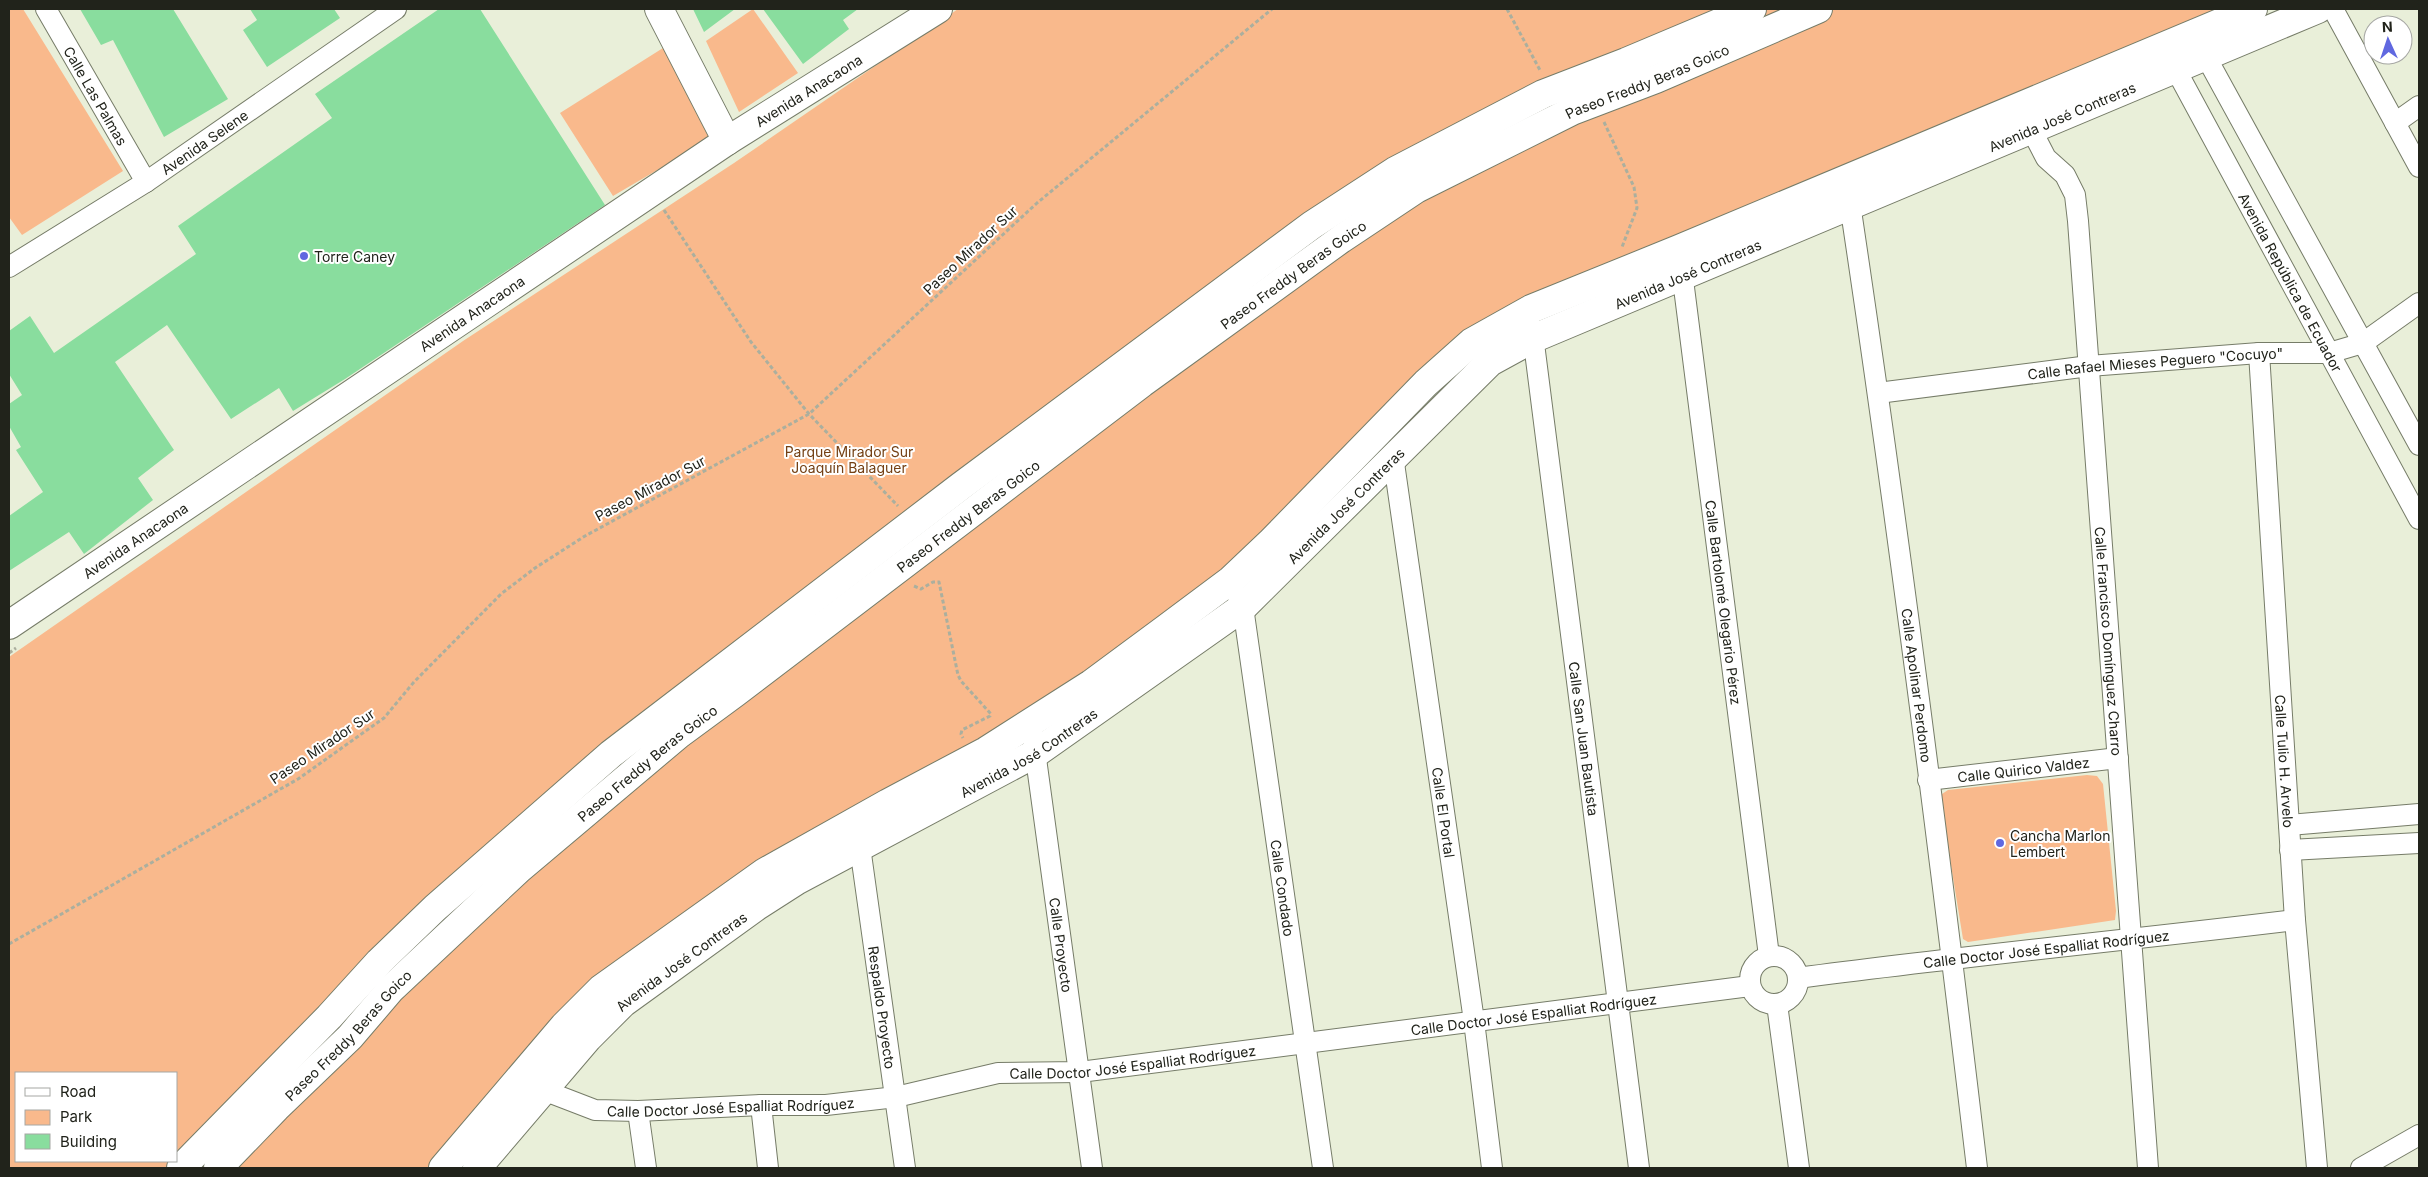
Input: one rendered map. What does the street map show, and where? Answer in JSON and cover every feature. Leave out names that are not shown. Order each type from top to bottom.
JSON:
[{"type":"main road","points":[[659,9],[727,141]]},
{"type":"main road","name":"Avenida Anacaona","points":[[9,625],[727,141],[938,9]]},
{"type":"main road","name":"Paseo Freddy Beras Goico","points":[[181,1168],[329,1017],[379,962],[435,908],[611,754],[905,516],[1312,225],[1396,171],[1543,94],[1626,62],[1752,9]]},
{"type":"main road","name":"Paseo Freddy Beras Goico","points":[[218,1168],[276,1108],[350,1038],[391,989],[580,815],[678,734],[1142,383],[1341,239],[1416,189],[1572,111],[1656,79],[1818,9]]},
{"type":"main road","name":"Avenida José Contreras","points":[[2199,45],[2253,9]]},
{"type":"main road","name":"Avenida José Contreras","points":[[443,1168],[534,1081],[588,1038],[623,1003],[757,906],[860,847],[1036,753],[1243,607],[1393,456],[1490,362],[1681,262],[2199,45],[2318,9]]},
{"type":"main road","name":"Avenida José Contreras","points":[[477,1168],[577,1012],[595,994],[711,908],[765,872],[978,756],[1091,684],[1231,580],[1293,521],[1426,383],[1472,342],[1532,309],[1610,277],[1681,262],[1850,204],[2031,129],[2169,58]]},
{"type":"main road","points":[[905,516],[928,546]]},
{"type":"street","name":"Calle Las Palmas","points":[[46,9],[146,182]]},
{"type":"street","name":"Avenida Selene","points":[[9,266],[146,182],[372,16],[396,9]]},
{"type":"street","points":[[2332,9],[2419,167]]},
{"type":"street","points":[[2199,45],[2419,445]]},
{"type":"street","name":"Avenida República de Ecuador","points":[[2169,58],[2419,519]]},
{"type":"street","points":[[2395,123],[2419,106]]},
{"type":"street","name":"Calle Francisco Domínguez Charro","points":[[2031,129],[2046,158],[2065,175],[2075,195],[2148,1168]]},
{"type":"street","name":"Calle Apolinar Perdomo","points":[[1850,204],[1878,393],[1952,957],[1977,1168]]},
{"type":"street","name":"Calle Bartolomé Olegario Pérez","points":[[1681,262],[1769,956]]},
{"type":"street","name":"Calle Rafael Mieses Peguero \"Cocuyo\"","points":[[1878,393],[2089,366],[2259,353],[2329,354],[2363,343],[2419,303]]},
{"type":"street","name":"Calle San Juan Bautista","points":[[1532,309],[1532,339],[1639,1168]]},
{"type":"street","name":"Calle Tulio H. Arvelo","points":[[2259,353],[2295,920],[2318,1168]]},
{"type":"street","name":"Calle El Portal","points":[[1393,456],[1474,1021],[1492,1168]]},
{"type":"street","name":"Calle Condado","points":[[1231,580],[1243,607],[1323,1168]]},
{"type":"street","name":"Calle Proyecto","points":[[1031,722],[1092,1168]]},
{"type":"street","name":"Calle Quirico Valdez","points":[[1928,780],[2118,758]]},
{"type":"street","points":[[2289,825],[2419,814]]},
{"type":"street","points":[[2290,850],[2419,843]]},
{"type":"street","name":"Respaldo Proyecto","points":[[860,847],[905,1168]]},
{"type":"street","name":"Calle Doctor José Espalliat Rodríguez","points":[[1798,978],[1952,957],[2131,940],[2295,920]]},
{"type":"street","points":[[1769,956],[1786,959],[1794,967],[1798,978],[1793,995],[1777,1004],[1760,1000],[1750,986],[1751,973],[1754,967],[1763,958],[1769,956]]},
{"type":"street","name":"Calle Doctor José Espalliat Rodríguez","points":[[534,1081],[595,1110],[638,1111],[761,1105],[826,1105],[896,1097],[998,1073],[1080,1072],[1750,986]]},
{"type":"street","points":[[1777,1004],[1798,1168]]},
{"type":"street","points":[[761,1105],[768,1168]]},
{"type":"street","points":[[638,1111],[646,1168]]},
{"type":"street","points":[[2361,1168],[2419,1136]]},
{"type":"path","name":"Paseo Mirador Sur","points":[[9,944],[298,779],[341,750],[384,718],[414,682],[501,594],[535,568],[585,536],[809,414],[1037,203],[1272,9]]},
{"type":"path","points":[[1507,9],[1542,73]]},
{"type":"path","points":[[1595,102],[1634,187],[1637,208],[1610,277]]},
{"type":"path","points":[[661,205],[751,342],[809,414],[905,516]]},
{"type":"path","points":[[898,569],[918,589],[933,582],[939,582],[958,675],[991,714],[961,732],[978,756]]},
{"type":"green space","points":[[9,9],[23,9],[123,171],[22,235],[9,217]]},
{"type":"green space","points":[[753,9],[798,73],[739,112],[706,41]]},
{"type":"green space","name":"Parque Mirador Sur Joaquín Balaguer","points":[[958,9],[2228,9],[1512,307],[1263,537],[1158,623],[981,743],[430,1168],[9,1168],[9,657],[463,341],[734,163]]},
{"type":"green space","points":[[663,48],[712,138],[613,196],[560,113]]},
{"type":"green space","points":[[2087,775],[2097,776],[2103,784],[2116,911],[2115,920],[1968,942],[1963,939],[1941,804],[1942,794],[1948,790]]},
{"type":"building","points":[[80,9],[173,9],[228,99],[164,137],[113,40],[101,45]]},
{"type":"building","points":[[250,9],[334,9],[340,18],[267,67],[243,30],[257,20]]},
{"type":"building","points":[[439,9],[480,9],[605,205],[345,379],[293,411],[279,388],[231,419],[167,325],[115,362],[174,450],[138,478],[153,500],[84,554],[69,532],[9,571],[9,516],[43,492],[16,450],[21,447],[9,426],[9,404],[22,395],[9,374],[9,331],[30,316],[54,353],[196,254],[178,226],[332,118],[315,94]]},
{"type":"building","points":[[693,9],[735,9],[704,32]]},
{"type":"building","points":[[763,9],[858,9],[843,20],[849,29],[803,64]]},
{"type":"place","name":"Torre Caney","points":[[304,256]]},
{"type":"place","name":"Cancha Marlon Lembert","points":[[2000,843]]}]
